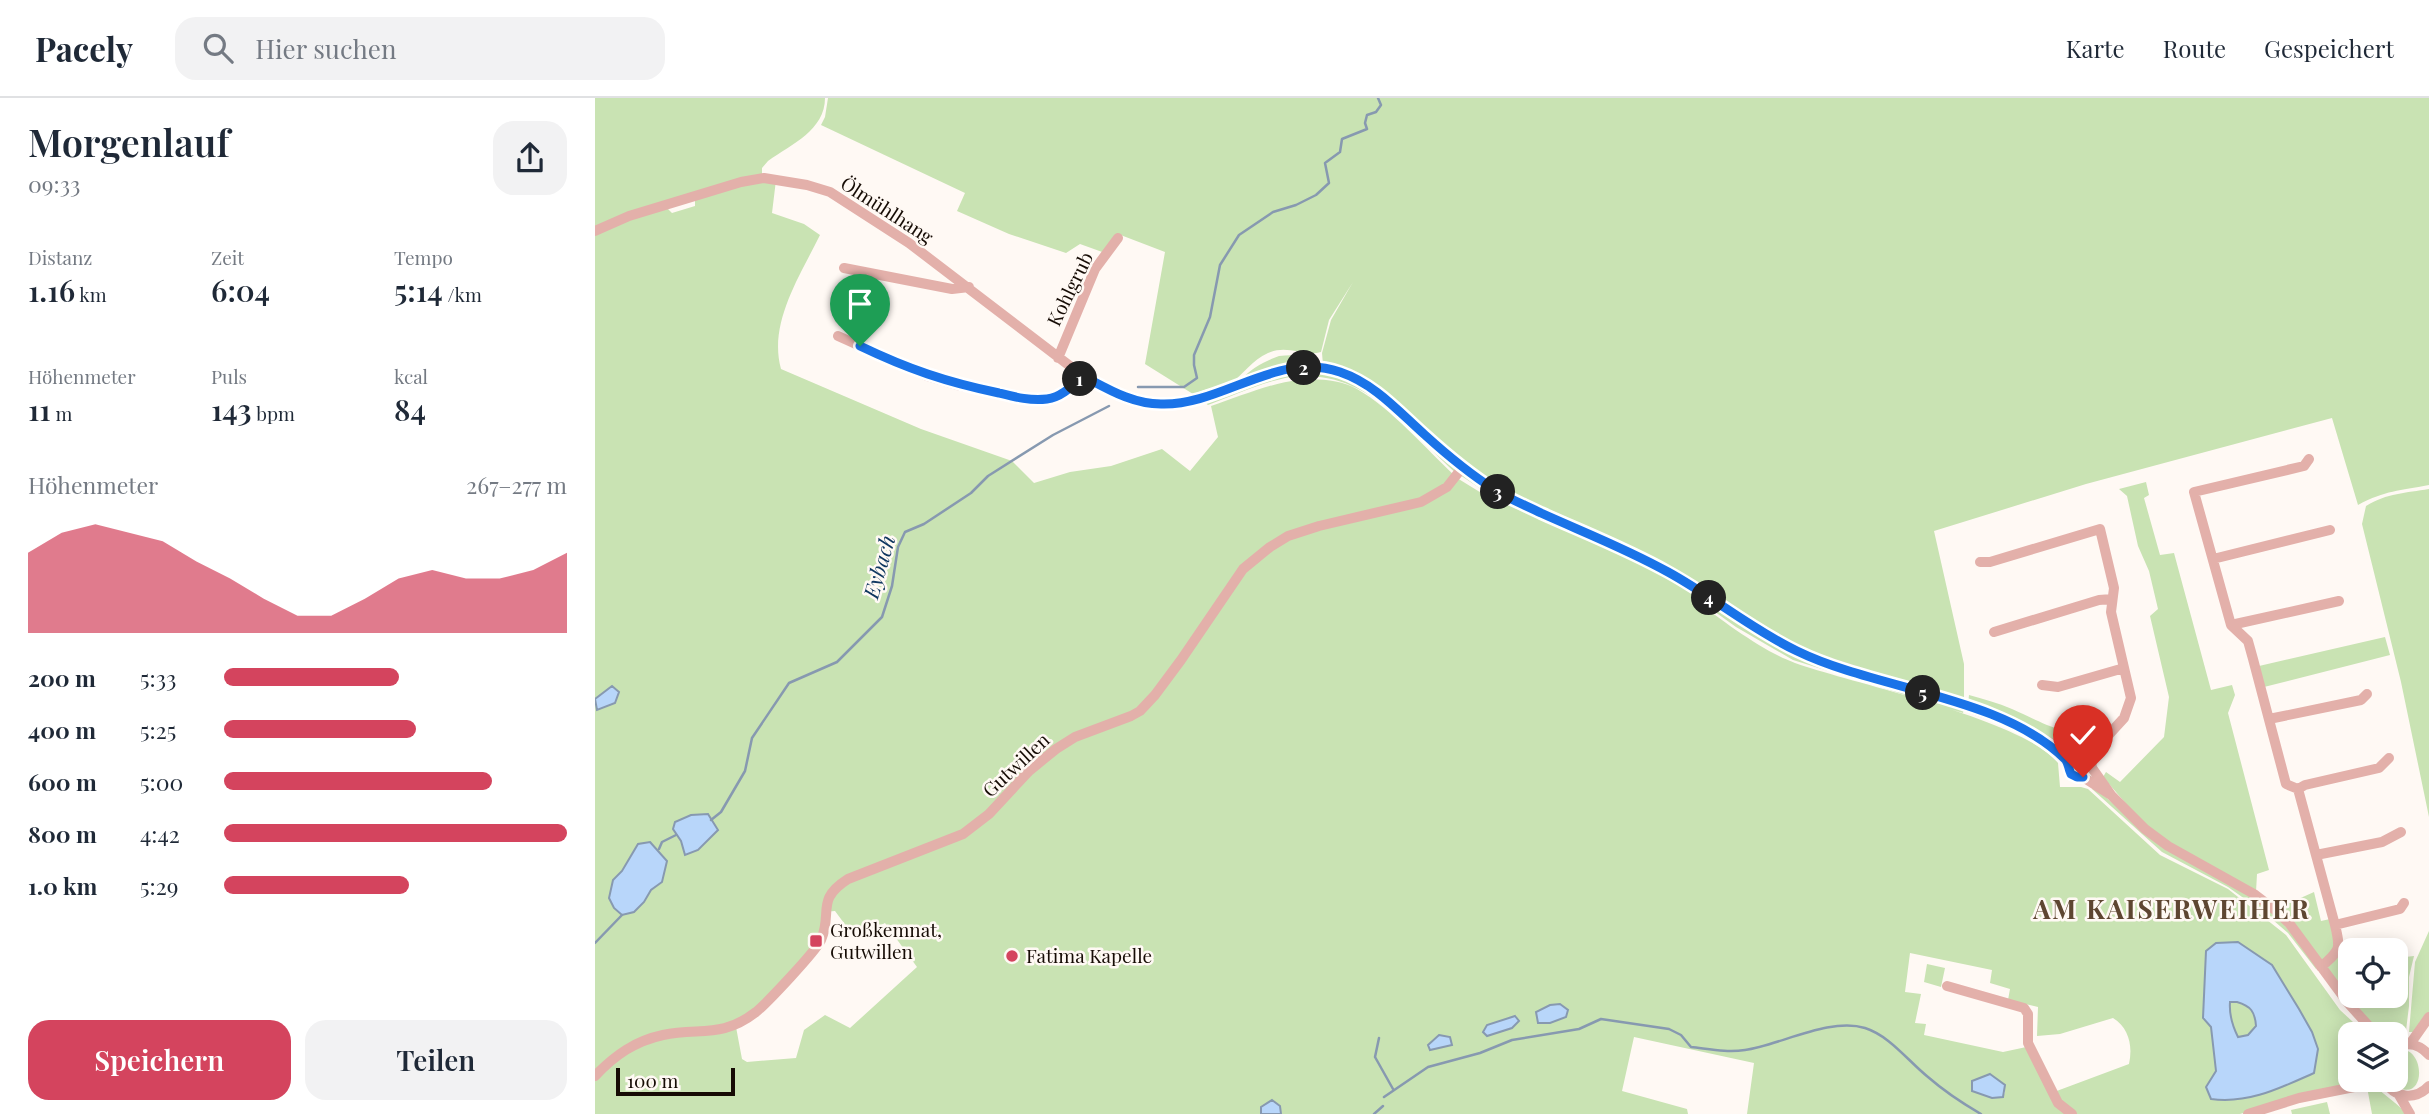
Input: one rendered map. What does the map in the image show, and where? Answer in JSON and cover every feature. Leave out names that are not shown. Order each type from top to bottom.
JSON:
[{"type":"street","name":"Ölmühlhang","points":[[595,231],[629,216],[741,182],[764,178],[779,179],[830,192],[909,243],[1083,376],[1115,393],[1140,402],[1159,404],[1193,401],[1281,371],[1300,368],[1339,371],[1379,392],[1462,468],[1498,492],[1667,571],[1799,653],[2011,723],[2082,760]]},
{"type":"street","name":"Kohlgrub","points":[[1058,358],[1095,269],[1118,238]]},
{"type":"street","points":[[844,268],[952,289],[969,287]]},
{"type":"street","points":[[838,336],[927,376],[1027,400],[1049,399],[1065,393],[1083,376]]},
{"type":"street","points":[[2298,789],[2286,784],[2248,641],[2231,625],[2194,492],[2304,466],[2309,459]]},
{"type":"street","name":"Gutwillen","points":[[595,1076],[624,1050],[642,1041],[666,1035],[722,1030],[752,1015],[765,1004],[821,939],[827,899],[836,887],[848,879],[963,834],[989,814],[1029,771],[1056,749],[1075,737],[1140,710],[1155,695],[1229,588],[1255,557],[1288,536],[1421,502],[1447,487],[1462,468]]},
{"type":"street","points":[[1980,562],[1990,562],[2100,529],[2114,588],[2111,612],[2129,687],[2129,708],[2124,718],[2102,742],[2099,751],[2082,760],[2071,774],[2083,777],[2111,795]]},
{"type":"street","points":[[2213,559],[2330,530]]},
{"type":"street","points":[[1994,632],[2099,600],[2112,599]]},
{"type":"street","points":[[2231,625],[2339,601]]},
{"type":"street","points":[[2042,685],[2058,687],[2124,668]]},
{"type":"street","points":[[2269,719],[2361,700],[2367,694]]},
{"type":"street","points":[[2298,789],[2305,785],[2379,768],[2389,758]]},
{"type":"street","points":[[2082,760],[2083,777]]},
{"type":"street","points":[[2082,760],[2111,795],[2145,829],[2168,846],[2254,894],[2289,923],[2366,1022]]},
{"type":"street","points":[[2298,789],[2340,943],[2338,952],[2321,967]]},
{"type":"street","points":[[2316,855],[2382,842],[2401,832]]},
{"type":"street","points":[[2336,925],[2400,909],[2404,903]]},
{"type":"street","points":[[1947,986],[2024,1008],[2028,1014],[2028,1043],[2058,1103],[2072,1114]]},
{"type":"street","points":[[2408,1038],[2428,1019]]},
{"type":"street","points":[[2408,1047],[2427,1052],[2428,1019]]},
{"type":"street","points":[[2399,1095],[2419,1094],[2429,1086]]},
{"type":"street","points":[[2248,1114],[2299,1098],[2338,1090]]},
{"type":"street","points":[[2394,1092],[2411,1114]]},
{"type":"street","points":[[2411,1114],[2419,1094]]},
{"type":"green space","points":[[595,98],[825,98],[824,109],[813,128],[768,161],[762,168],[762,175],[595,229]]},
{"type":"green space","points":[[828,98],[2429,98],[2429,485],[2385,494],[2358,505],[2332,418],[2086,484],[1934,531],[1964,664],[1964,703],[1800,650],[1772,636],[1669,568],[1497,487],[1464,465],[1381,389],[1340,368],[1323,365],[1322,353],[1331,320],[1353,282],[1329,320],[1321,352],[1282,350],[1268,353],[1230,384],[1209,392],[1208,389],[1193,394],[1145,364],[1165,252],[1118,234],[1105,253],[1080,244],[1066,253],[1009,234],[957,211],[965,193],[821,125]]},
{"type":"green space","points":[[776,180],[772,213],[804,224],[820,235],[796,282],[783,317],[778,352],[781,369],[921,429],[1012,461],[1034,483],[1070,472],[1111,466],[1162,449],[1190,471],[1218,437],[1211,406],[1266,387],[1313,379],[1351,386],[1370,397],[1454,475],[1437,489],[1397,507],[1329,521],[1287,535],[1257,553],[1242,567],[1243,570],[1285,540],[1404,508],[1443,490],[1457,478],[1496,502],[1496,499],[1460,475],[1462,472],[1524,508],[1665,575],[1770,641],[1798,655],[1964,709],[1963,713],[1938,705],[2010,732],[2039,747],[2058,763],[2060,787],[2088,789],[2160,855],[2228,889],[2286,935],[2338,1008],[2353,1022],[2338,1022],[2338,1089],[2240,1114],[1747,1114],[1754,1063],[1634,1037],[1622,1091],[1687,1109],[1688,1114],[595,1114],[595,1079],[618,1057],[635,1047],[664,1037],[709,1033],[736,1027],[742,1059],[747,1062],[796,1058],[804,1030],[825,1015],[850,1028],[917,967],[885,923],[855,938],[835,911],[823,912],[819,938],[816,936],[810,946],[813,948],[766,999],[746,1016],[719,1028],[648,1036],[611,1058],[595,1073],[595,233],[666,207],[672,213],[695,206],[695,199],[742,184]],"holes":[[[1697,599],[1736,627],[1793,660],[1932,703],[1822,672],[1770,651],[1696,601]],[[708,814],[718,830],[698,849],[686,855],[673,829],[675,823],[691,815]],[[2238,942],[2272,965],[2312,1032],[2318,1049],[2314,1073],[2251,1097],[2211,1099],[2206,1087],[2216,1072],[2211,1027],[2203,1018],[2206,951],[2216,943]],[[1910,953],[1992,970],[1990,983],[2010,989],[2008,1000],[2038,1007],[2037,1036],[2060,1034],[2113,1018],[2123,1027],[2129,1038],[2129,1064],[2054,1092],[2031,1046],[2003,1052],[1924,1035],[1926,1024],[1915,1023],[1921,994],[1905,992]],[[1560,1004],[1568,1010],[1566,1017],[1550,1023],[1538,1022],[1536,1012],[1550,1005]],[[1515,1016],[1519,1021],[1512,1028],[1487,1036],[1484,1032],[1487,1025]],[[1439,1035],[1450,1037],[1451,1045],[1431,1050],[1428,1045]],[[1989,1074],[2005,1085],[2003,1097],[1992,1098],[1972,1091],[1972,1081]]]},
{"type":"green space","points":[[1292,355],[1311,363],[1279,366],[1241,380],[1258,365],[1279,356]]},
{"type":"green space","points":[[1301,372],[1338,374],[1378,395],[1460,469],[1457,474],[1388,408],[1349,384],[1326,378],[1290,377],[1254,387],[1208,405],[1204,402]]},
{"type":"green space","points":[[2146,482],[2149,495],[2144,498],[2160,555],[2174,553],[2211,690],[2232,685],[2235,695],[2228,713],[2269,870],[2257,874],[2256,892],[2192,858],[2146,827],[2103,777],[2106,772],[2120,782],[2164,737],[2169,697],[2150,616],[2158,609],[2149,571],[2138,546],[2127,496],[2119,489]]},
{"type":"green space","points":[[2429,489],[2429,817],[2401,682],[2362,524],[2366,506],[2381,498]]},
{"type":"green space","points":[[2385,637],[2390,655],[2264,687],[2259,666]]},
{"type":"green space","points":[[1969,695],[2007,707],[2052,727],[2096,734],[2099,737],[2085,742],[2070,740],[2064,745],[1968,704]]},
{"type":"green space","points":[[2094,787],[2144,830],[2274,911],[2318,968],[2316,969],[2288,933],[2266,914],[2228,887],[2162,852],[2092,789]]},
{"type":"green space","points":[[2314,892],[2321,921],[2330,919],[2337,944],[2321,963],[2278,908]]},
{"type":"green space","points":[[2429,931],[2429,1012],[2413,1032],[2409,1032],[2415,962]]},
{"type":"green space","points":[[2338,956],[2338,983],[2325,967]]},
{"type":"green space","points":[[2414,956],[2409,977],[2409,1006],[2407,1022],[2370,1022],[2359,1008],[2408,1008],[2408,957]]},
{"type":"green space","points":[[1927,964],[1945,968],[1941,987],[1924,982]]},
{"type":"green space","points":[[2230,1002],[2246,1004],[2252,1011],[2256,1026],[2248,1035],[2237,1037],[2230,1021]]},
{"type":"green space","points":[[2408,1052],[2416,1059],[2419,1068],[2416,1085],[2410,1090]]},
{"type":"green space","points":[[2368,1092],[2382,1092],[2406,1114],[2372,1114]]},
{"type":"green space","points":[[2327,1102],[2330,1114],[2292,1114],[2291,1110]]},
{"type":"water","points":[[612,686],[619,692],[615,703],[597,710],[595,699]]},
{"type":"water","points":[[708,814],[718,830],[698,850],[685,855],[681,841],[673,829],[675,822],[691,815]]},
{"type":"water","points":[[650,842],[667,861],[662,882],[651,890],[634,912],[622,915],[614,908],[609,898],[613,880],[622,871],[638,844]]},
{"type":"water","points":[[2238,942],[2272,965],[2312,1032],[2318,1049],[2314,1073],[2251,1097],[2211,1099],[2206,1087],[2216,1071],[2211,1027],[2203,1018],[2206,951],[2216,943]],"holes":[[[2230,1002],[2242,1004],[2251,1010],[2256,1026],[2248,1035],[2238,1037],[2231,1020]]]},
{"type":"water","points":[[1560,1004],[1568,1010],[1566,1017],[1550,1023],[1538,1023],[1536,1012],[1550,1005]]},
{"type":"water","points":[[1515,1016],[1519,1021],[1512,1028],[1487,1036],[1483,1032],[1487,1025]]},
{"type":"water","points":[[1439,1035],[1450,1037],[1452,1045],[1430,1050],[1428,1045]]},
{"type":"water","points":[[1990,1074],[2005,1085],[2003,1097],[1992,1098],[1972,1091],[1972,1081]]},
{"type":"water","points":[[1272,1100],[1280,1106],[1281,1114],[1261,1114],[1261,1107]]},
{"type":"waterway","name":"Eybach","points":[[1138,387],[1184,387],[1197,378],[1194,355],[1210,317],[1220,265],[1239,235],[1273,212],[1316,195],[1329,183],[1325,163],[1340,152],[1342,139],[1367,129],[1367,115],[1376,112],[1381,105],[1378,98]]},
{"type":"waterway","name":"Eybach","points":[[711,820],[721,812],[745,771],[752,738],[789,683],[837,662],[882,617],[892,586],[898,547],[905,532],[924,524],[971,493],[988,476],[1053,435],[1109,406]]},
{"type":"waterway","points":[[659,849],[662,842],[676,835]]},
{"type":"waterway","points":[[595,943],[622,915]]},
{"type":"waterway","points":[[1384,1097],[1428,1067],[1480,1053],[1512,1040],[1579,1029],[1601,1019],[1669,1029],[1681,1035],[1691,1047],[1731,1051],[1759,1047],[1821,1029],[1851,1026],[1865,1028],[1883,1037],[1940,1087],[1981,1114]]},
{"type":"waterway","points":[[1379,1038],[1375,1057],[1393,1089]]},
{"type":"waterway","points":[[1374,1114],[1383,1106]]},
{"type":"place","name":"Großkemnat, Gutwillen","points":[[816,941]]},
{"type":"place","name":"Fatima Kapelle","points":[[1012,956]]},
{"type":"district","name":"AM KAISERWEIHER","points":[[2172,910]]},
{"type":"route","points":[[860,346],[927,376],[1027,400],[1049,399],[1065,393],[1083,376],[1115,393],[1140,402],[1175,404],[1193,401],[1281,371],[1300,368],[1339,371],[1379,392],[1462,468],[1498,492],[1667,571],[1799,653],[2011,723],[2046,741],[2068,762],[2071,774],[2083,777]]}]
